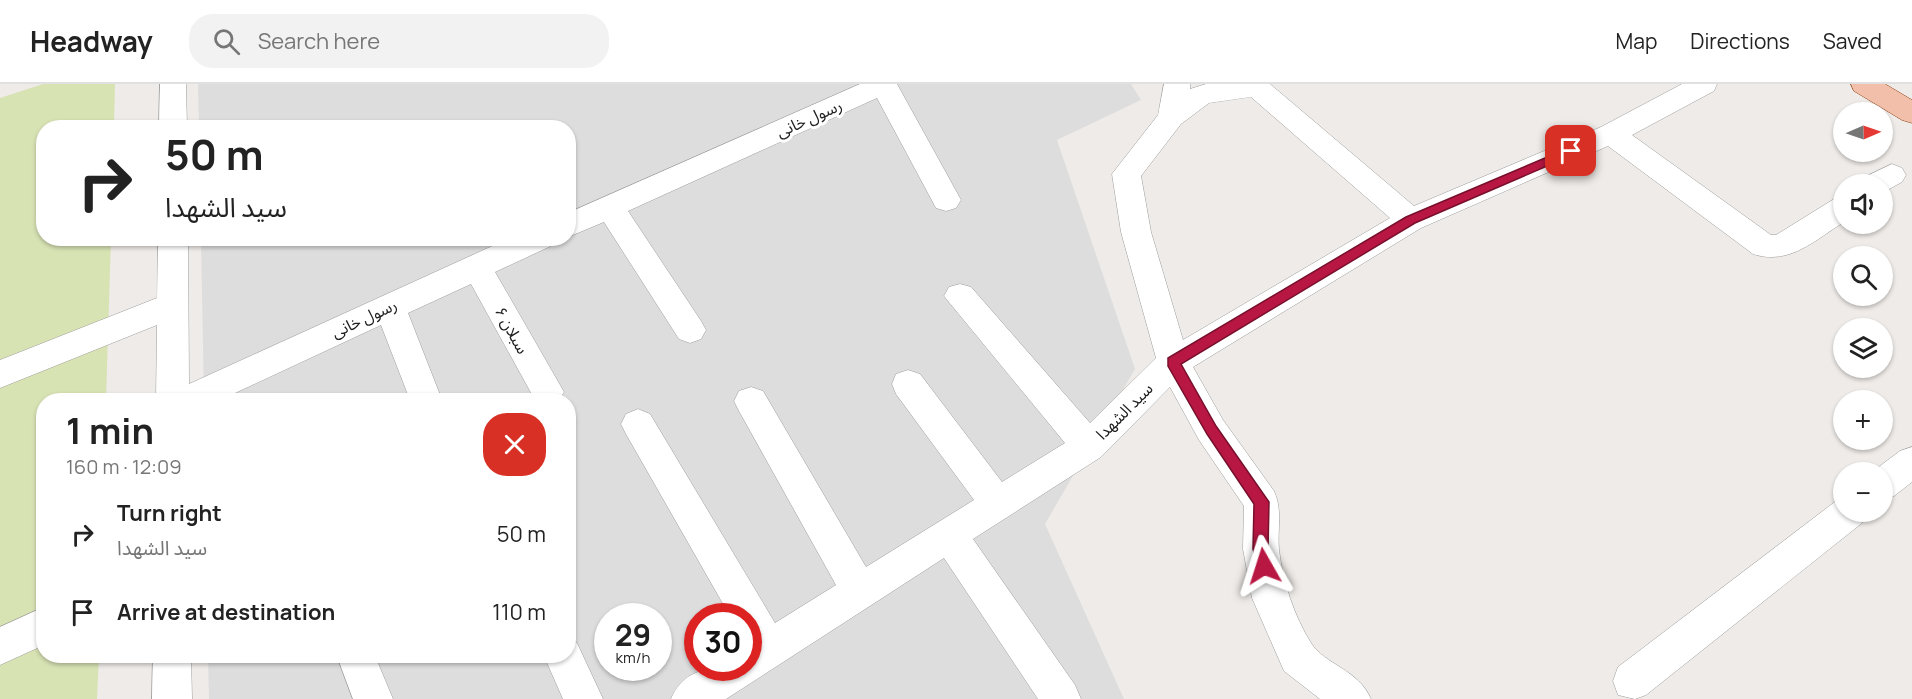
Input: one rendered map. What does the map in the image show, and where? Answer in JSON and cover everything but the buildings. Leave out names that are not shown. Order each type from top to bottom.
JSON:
[{"type":"main road","points":[[1864,84],[1912,112]]},
{"type":"street","points":[[173,84],[173,120]]},
{"type":"street","points":[[884,84],[946,200]]},
{"type":"street","name":"رسول خانی","points":[[576,222],[884,84]]},
{"type":"street","points":[[1170,117],[1177,84]]},
{"type":"street","name":"سید الشهدا","points":[[762,654],[1089,446],[1173,362],[1411,220],[1611,134],[1704,84]]},
{"type":"street","points":[[1351,699],[1298,658],[1271,598],[1261,549],[1262,502],[1212,430],[1173,362],[1136,232],[1126,174],[1170,117],[1202,94],[1255,85],[1411,220]]},
{"type":"street","points":[[1611,134],[1764,246],[1777,247],[1786,244],[1833,214]]},
{"type":"street","points":[[610,207],[690,330]]},
{"type":"street","points":[[172,393],[173,246]]},
{"type":"street","name":"رسول خانی","points":[[203,393],[523,246]]},
{"type":"street","name":"سبلان ۶","points":[[477,267],[547,392]]},
{"type":"street","points":[[960,296],[1089,446]]},
{"type":"street","points":[[0,374],[173,305]]},
{"type":"street","points":[[390,306],[423,393]]},
{"type":"street","points":[[908,384],[998,504]]},
{"type":"street","points":[[751,401],[860,592]]},
{"type":"street","points":[[638,424],[725,603]]},
{"type":"street","points":[[1893,477],[1912,462]]},
{"type":"street","points":[[1632,681],[1836,522]]},
{"type":"street","points":[[949,535],[1061,699]]},
{"type":"street","points":[[0,646],[36,629]]},
{"type":"street","points":[[172,663],[172,699]]},
{"type":"street","points":[[359,663],[373,699]]},
{"type":"street","points":[[566,663],[583,699]]},
{"type":"street","name":"سید الشهدا","points":[[691,699],[720,681]]},
{"type":"shaded area","points":[[198,84],[1131,84],[1141,100],[1057,140],[1135,369],[1045,524],[1124,699],[209,699],[208,663],[576,663],[576,393],[204,393],[201,246],[576,246],[576,120],[199,120]]},
{"type":"green space","points":[[43,84],[115,84],[114,120],[36,120],[36,246],[111,246],[106,393],[36,393],[36,663],[99,663],[97,699],[0,699],[0,98]]},
{"type":"route","points":[[1264,566],[1261,549],[1262,502],[1212,430],[1173,362],[1411,220],[1571,151]]}]
